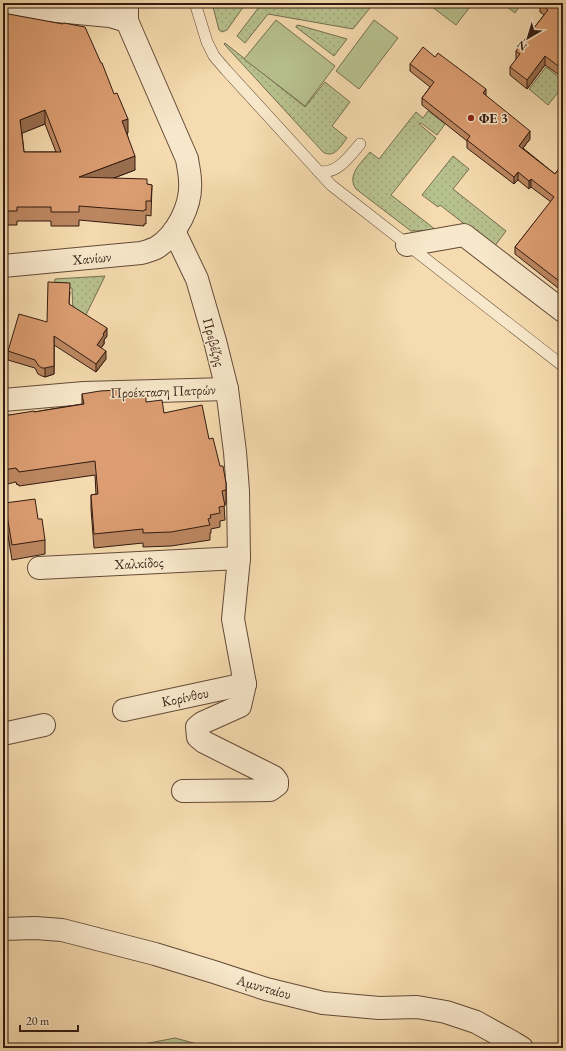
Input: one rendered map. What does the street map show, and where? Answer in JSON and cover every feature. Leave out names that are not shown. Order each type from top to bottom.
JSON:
[{"type":"street","points":[[3,6],[110,16],[127,12],[187,159],[190,182],[189,200],[182,218],[174,231]]},
{"type":"street","name":"Χανίων","points":[[3,266],[141,253],[155,248],[165,241],[174,231]]},
{"type":"street","name":"Πρεβέζης","points":[[174,231],[197,279],[227,389],[238,491],[239,558],[233,619],[245,684]]},
{"type":"street","points":[[407,245],[464,235],[563,311]]},
{"type":"street","name":"Προέκταση Πατρών","points":[[3,400],[84,393],[227,389]]},
{"type":"street","name":"Χαλκίδος","points":[[39,568],[239,558]]},
{"type":"street","points":[[183,792],[270,790],[277,785],[277,781],[274,778],[204,742],[198,737],[197,727],[202,723],[240,706],[245,684]]},
{"type":"street","name":"Κορίνθου","points":[[124,710],[245,684]]},
{"type":"street","points":[[3,734],[44,725]]},
{"type":"street","name":"Αμυνταίου","points":[[3,929],[35,928],[62,930],[155,954],[266,989],[323,1003],[379,1008],[417,1007],[446,1012],[476,1022],[522,1048]]},
{"type":"lane","points":[[195,3],[207,42],[214,56],[331,185],[563,366]]},
{"type":"lane","points":[[318,171],[329,172],[342,164],[360,144]]},
{"type":"green space","points":[[212,3],[246,3],[227,30],[222,32],[219,30]]},
{"type":"green space","points":[[262,3],[298,6],[320,3],[374,3],[353,29],[268,14],[245,43],[237,36]]},
{"type":"green space","points":[[427,3],[473,3],[456,25]]},
{"type":"green space","points":[[502,3],[522,3],[515,13]]},
{"type":"green space","points":[[276,20],[335,66],[305,106],[244,59]]},
{"type":"green space","points":[[374,20],[398,38],[359,89],[336,71]]},
{"type":"green space","points":[[298,25],[347,39],[334,56],[296,27]]},
{"type":"green space","points":[[225,43],[305,107],[325,82],[350,102],[332,126],[347,138],[340,148],[331,154],[323,152],[224,44]]},
{"type":"green space","points":[[546,67],[560,78],[563,75],[563,86],[548,105],[529,89]]},
{"type":"green space","points":[[428,111],[445,124],[437,135],[421,123],[419,124],[436,138],[391,195],[436,230],[411,231],[356,189],[353,184],[353,179],[359,164],[370,152],[379,159],[416,112],[423,118]]},
{"type":"green space","points":[[453,156],[469,169],[453,189],[506,231],[494,247],[440,205],[438,207],[422,195]]},
{"type":"green space","points":[[105,276],[83,321],[73,312],[72,288],[54,288],[55,279]]},
{"type":"green space","points":[[175,1038],[212,1048],[123,1048]]},
{"type":"building","points":[[540,3],[563,3],[563,67],[562,69],[545,56],[527,80],[510,67],[520,54],[516,51],[548,10]]},
{"type":"building","points":[[3,13],[85,27],[102,63],[114,94],[117,93],[128,119],[122,121],[135,156],[79,177],[147,179],[147,184],[152,185],[151,201],[146,201],[146,210],[144,211],[79,206],[79,212],[51,212],[51,207],[17,207],[17,211],[3,211]],"holes":[[[45,110],[61,152],[24,152],[20,120]]]},
{"type":"building","points":[[423,47],[435,57],[438,53],[486,89],[483,93],[530,131],[519,146],[555,174],[563,163],[563,284],[515,247],[554,197],[531,179],[529,181],[518,172],[514,177],[467,140],[470,136],[422,98],[434,82],[410,64]]},
{"type":"building","points":[[48,282],[70,283],[69,304],[107,328],[97,345],[106,351],[96,364],[54,336],[54,366],[42,368],[35,360],[8,351],[19,314],[47,322]]},
{"type":"building","points":[[118,390],[120,397],[146,395],[146,402],[162,400],[164,413],[202,405],[209,439],[213,438],[220,466],[223,466],[226,483],[226,490],[222,491],[225,506],[219,507],[220,513],[210,515],[211,518],[208,519],[210,525],[171,532],[143,533],[143,529],[94,534],[91,495],[98,494],[95,461],[19,472],[16,468],[3,470],[3,416],[84,404],[82,394]]},
{"type":"building","points":[[35,499],[38,519],[42,519],[45,540],[12,545],[5,503]]},
{"type":"place","name":"ΦΕ 3","points":[[471,118]]}]
